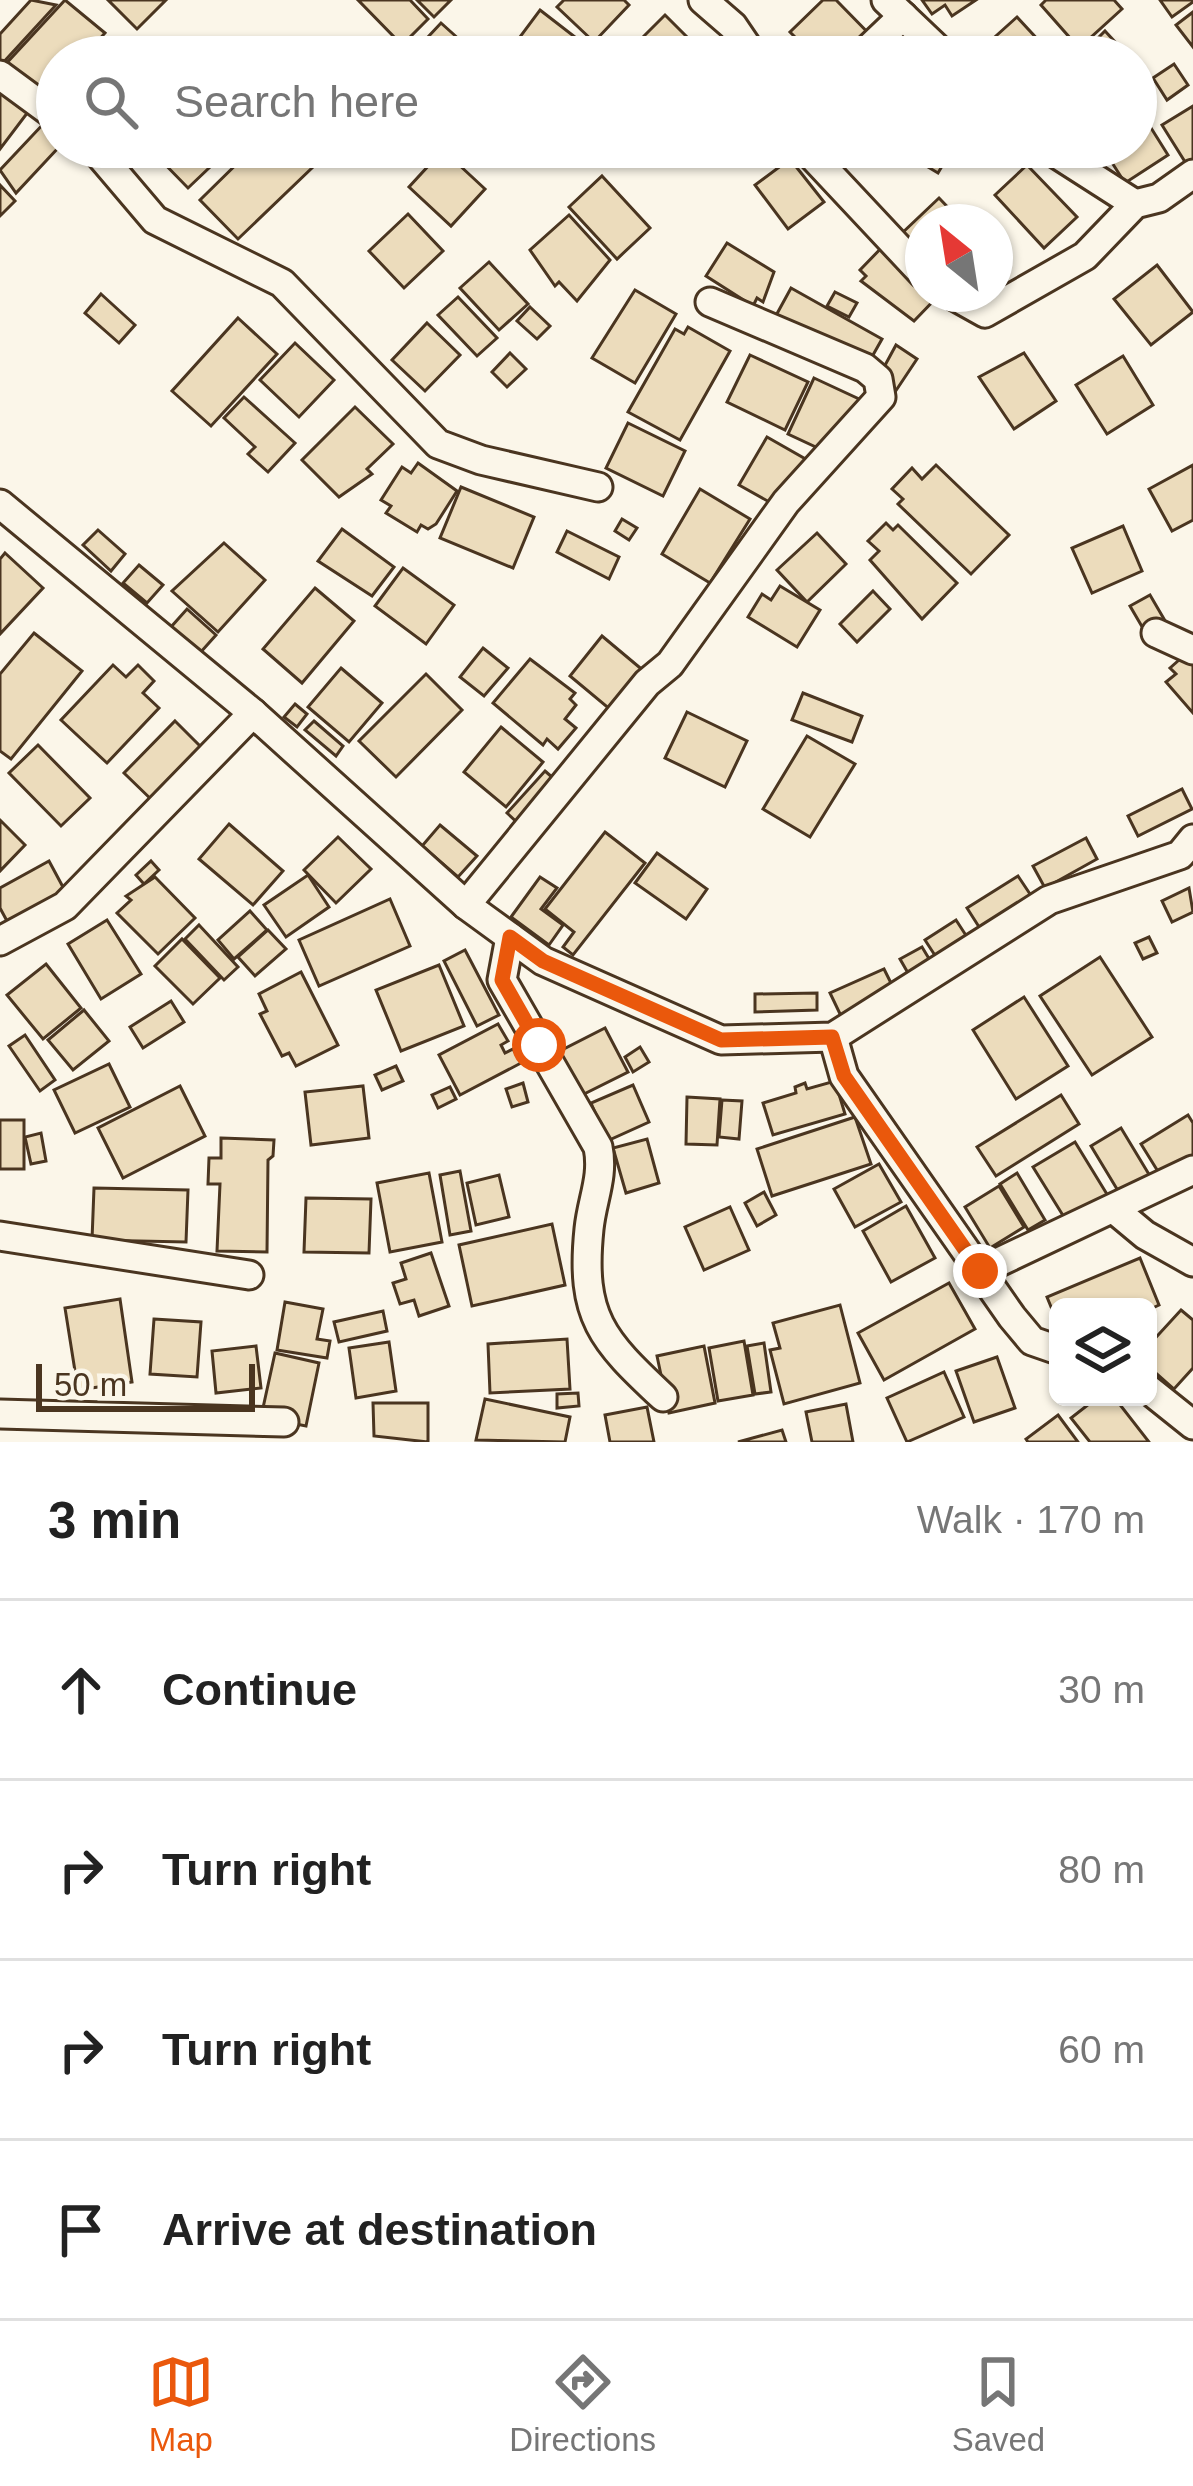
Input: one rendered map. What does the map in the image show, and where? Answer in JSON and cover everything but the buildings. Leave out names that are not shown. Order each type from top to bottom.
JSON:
[{"type":"street","points":[[703,0],[740,36]]},
{"type":"street","points":[[875,36],[895,8],[924,36]]},
{"type":"street","points":[[0,75],[36,102]]},
{"type":"street","points":[[111,168],[154,220],[281,283],[438,444],[481,460],[598,488]]},
{"type":"street","points":[[824,168],[905,255]]},
{"type":"street","points":[[1079,168],[1135,204]]},
{"type":"street","points":[[1013,297],[1084,256],[1135,204],[1159,198],[1193,174]]},
{"type":"street","points":[[466,905],[647,683],[670,664],[786,502],[880,397],[878,380],[865,368],[710,302]]},
{"type":"street","points":[[0,504],[254,713],[466,905],[543,961],[721,1040],[832,1037],[1049,900],[1180,855],[1193,839]]},
{"type":"street","points":[[1156,633],[1193,650]]},
{"type":"street","points":[[0,941],[65,906],[254,713]]},
{"type":"street","points":[[510,937],[502,980],[598,1147],[602,1170],[589,1227],[588,1297],[595,1327],[663,1397]]},
{"type":"street","points":[[832,1037],[844,1076],[980,1271],[1032,1341],[1049,1347]]},
{"type":"street","points":[[1143,1198],[1193,1149]]},
{"type":"street","points":[[980,1271],[1143,1198],[1193,1170]]},
{"type":"street","points":[[1115,1210],[1145,1235],[1193,1262]]},
{"type":"street","points":[[0,1236],[249,1275]]},
{"type":"street","points":[[1157,1396],[1193,1425]]},
{"type":"street","points":[[0,1414],[284,1422]]},
{"type":"route","points":[[539,1045],[502,980],[510,937],[543,961],[721,1040],[832,1037],[844,1076],[980,1271]]}]
